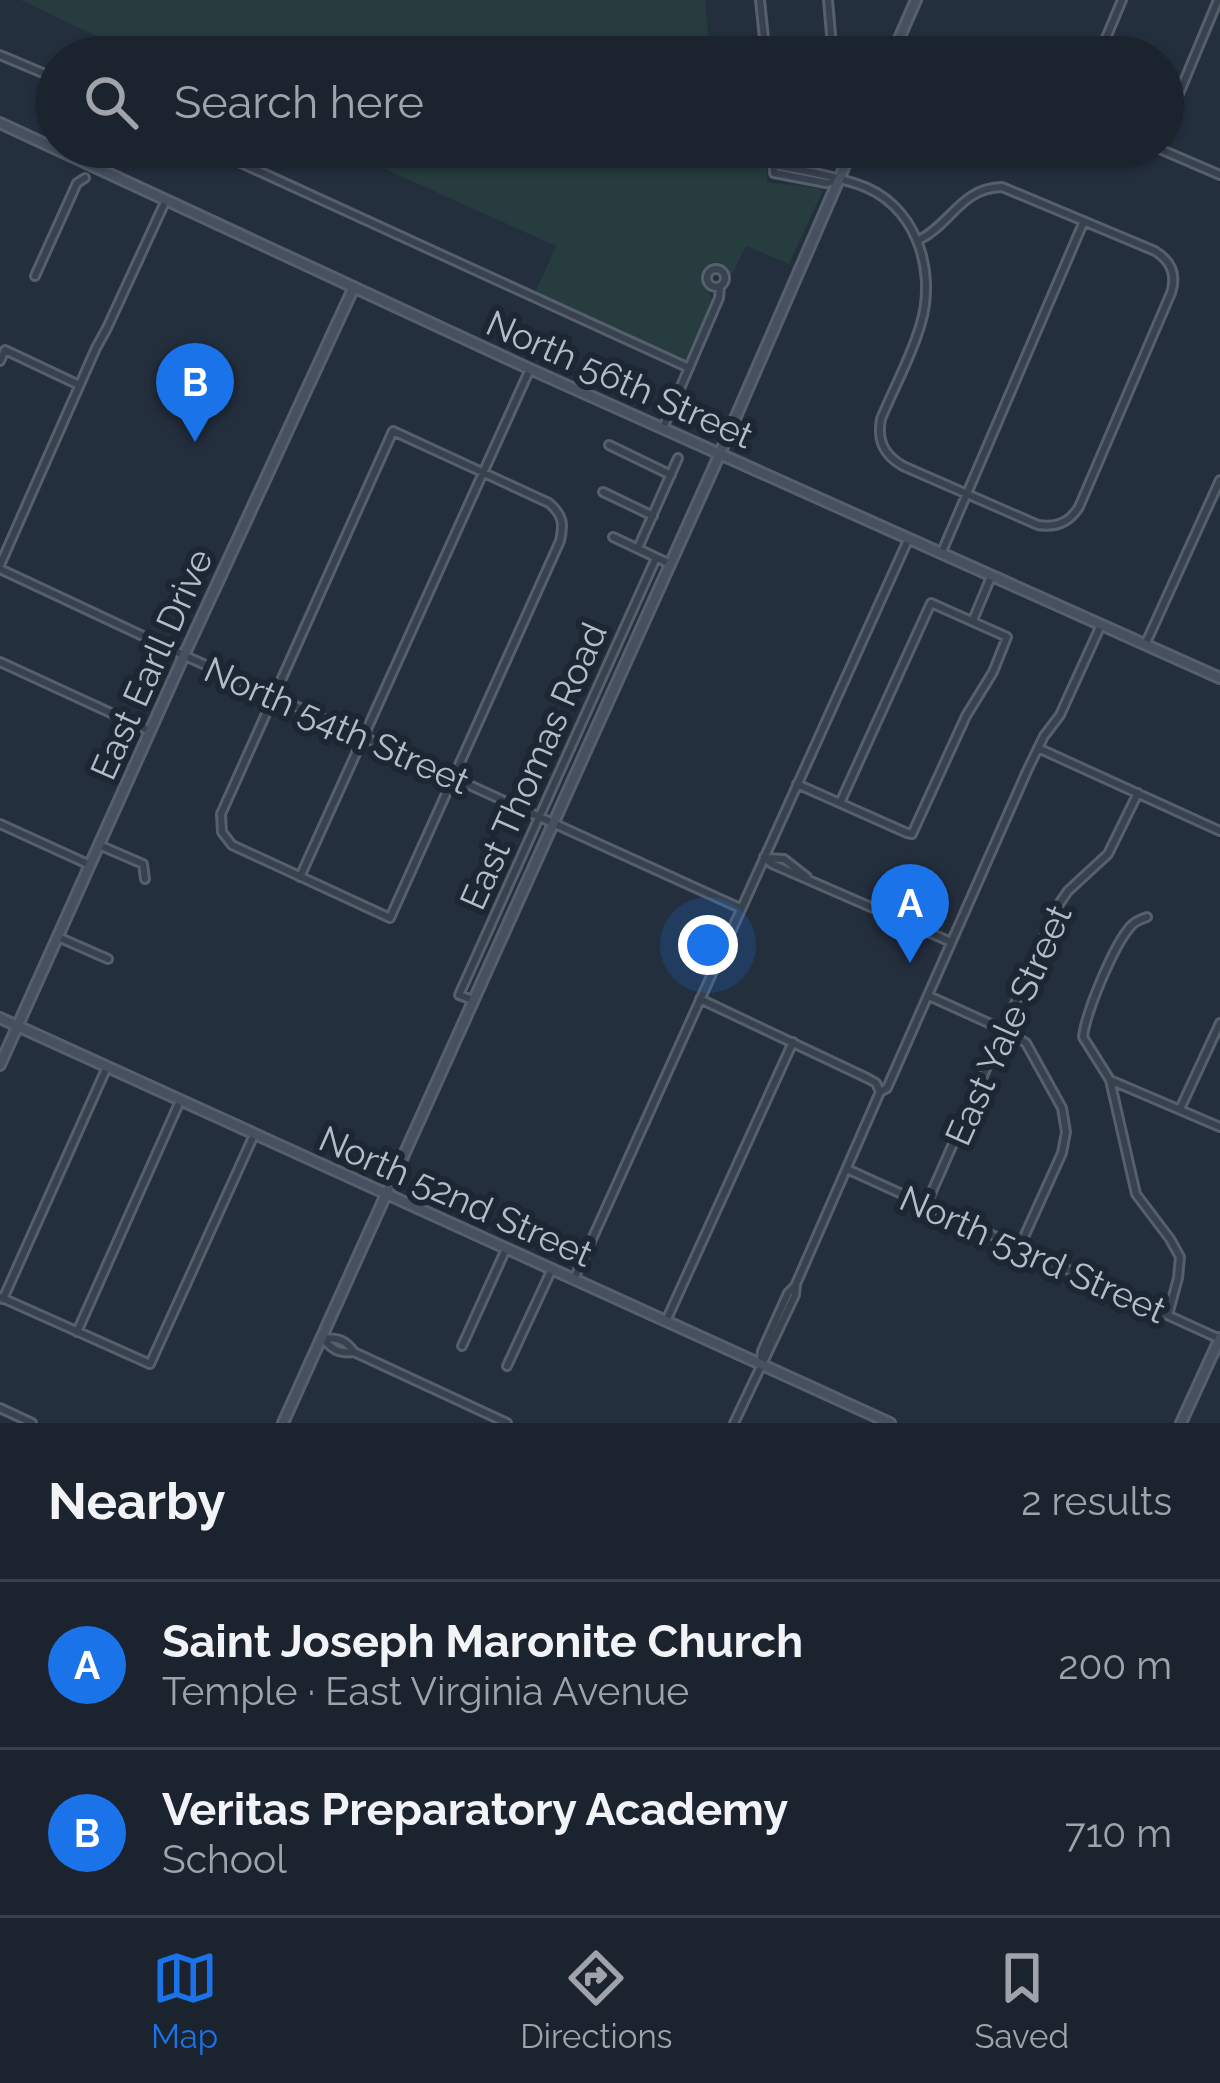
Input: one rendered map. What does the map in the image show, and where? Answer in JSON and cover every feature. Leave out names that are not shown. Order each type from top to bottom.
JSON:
[{"type":"main road","points":[[900,36],[916,0]]},
{"type":"main road","name":"North 56th Street","points":[[0,123],[36,140]]},
{"type":"main road","name":"North 56th Street","points":[[97,168],[530,369],[1220,678]]},
{"type":"main road","name":"East Thomas Road","points":[[283,1423],[720,454],[843,168]]},
{"type":"main road","name":"East Earll Drive","points":[[0,1065],[354,287]]},
{"type":"main road","name":"North 52nd Street","points":[[0,1018],[890,1423]]},
{"type":"main road","points":[[1181,1423],[1220,1338]]},
{"type":"street","points":[[760,0],[764,36]]},
{"type":"street","points":[[828,0],[831,36]]},
{"type":"street","points":[[1107,36],[1122,0]]},
{"type":"street","points":[[1184,82],[1218,0]]},
{"type":"street","points":[[0,56],[36,71]]},
{"type":"street","points":[[1184,159],[1220,175]]},
{"type":"street","points":[[252,168],[689,368]]},
{"type":"street","points":[[774,168],[819,173],[862,186],[886,201],[919,240],[926,304],[881,419],[882,445],[890,457],[1038,525],[1056,526],[1079,507],[1171,293],[1171,266],[1155,250],[997,187],[968,196],[919,240]]},
{"type":"street","points":[[35,276],[77,183],[85,178]]},
{"type":"street","points":[[0,567],[166,200]]},
{"type":"street","points":[[941,554],[1084,220]]},
{"type":"street","points":[[663,428],[719,298],[719,286]]},
{"type":"street","points":[[0,361],[5,350],[80,385]]},
{"type":"street","points":[[300,877],[530,369]]},
{"type":"street","points":[[393,431],[482,472],[560,512],[560,542],[390,918],[232,845],[222,832],[221,814],[393,431]]},
{"type":"street","points":[[608,445],[671,475]]},
{"type":"street","points":[[638,548],[678,458]]},
{"type":"street","points":[[1145,645],[1220,480]]},
{"type":"street","points":[[604,492],[652,516]]},
{"type":"street","points":[[613,537],[670,564]]},
{"type":"street","points":[[574,1279],[908,540]]},
{"type":"street","name":"East Thomas Road","points":[[474,1001],[459,995],[656,558]]},
{"type":"street","name":"North 54th Street","points":[[0,567],[184,656],[740,908]]},
{"type":"street","points":[[973,620],[991,577]]},
{"type":"street","points":[[797,784],[840,803],[912,834],[1007,638],[931,603],[840,803]]},
{"type":"street","points":[[734,1423],[788,1292],[796,1284],[880,1093],[887,1088],[1038,748],[1060,715],[1101,625]]},
{"type":"street","points":[[0,662],[150,731]]},
{"type":"street","points":[[1038,748],[1220,831]]},
{"type":"street","name":"East Yale Street","points":[[926,1205],[1059,904],[1108,854],[1138,794]]},
{"type":"street","points":[[0,824],[90,865]]},
{"type":"street","points":[[99,844],[142,864],[145,879]]},
{"type":"street","points":[[764,857],[784,860],[807,878],[951,942]]},
{"type":"street","points":[[1148,917],[1134,922],[1124,938],[1083,1031],[1110,1080],[1136,1194],[1180,1257],[1168,1315]]},
{"type":"street","points":[[58,937],[109,959]]},
{"type":"street","points":[[927,996],[1026,1043],[1062,1108],[1066,1132],[1056,1168],[1019,1248]]},
{"type":"street","points":[[700,999],[867,1078],[878,1085],[880,1093]]},
{"type":"street","points":[[1180,1109],[1220,1023]]},
{"type":"street","points":[[666,1321],[793,1042]]},
{"type":"street","points":[[107,1067],[2,1298],[150,1364],[254,1135]]},
{"type":"street","points":[[1110,1080],[1220,1127]]},
{"type":"street","points":[[76,1332],[181,1101]]},
{"type":"street","name":"North 53rd Street","points":[[847,1169],[1220,1338]]},
{"type":"street","points":[[462,1346],[506,1249]]},
{"type":"street","points":[[507,1366],[552,1269]]},
{"type":"street","points":[[322,1338],[332,1349],[354,1352],[507,1423]]},
{"type":"street","points":[[0,1408],[32,1423]]},
{"type":"green space","points":[[21,0],[705,0],[708,36],[96,36]]},
{"type":"green space","points":[[383,168],[768,168],[767,182],[822,192],[789,264],[746,246],[732,275],[715,264],[706,288],[713,300],[687,363],[535,293],[556,246]]},
{"type":"place","name":"Veritas Preparatory Academy","points":[[195,442]]},
{"type":"place","name":"Saint Joseph Maronite Church","points":[[910,963]]}]
